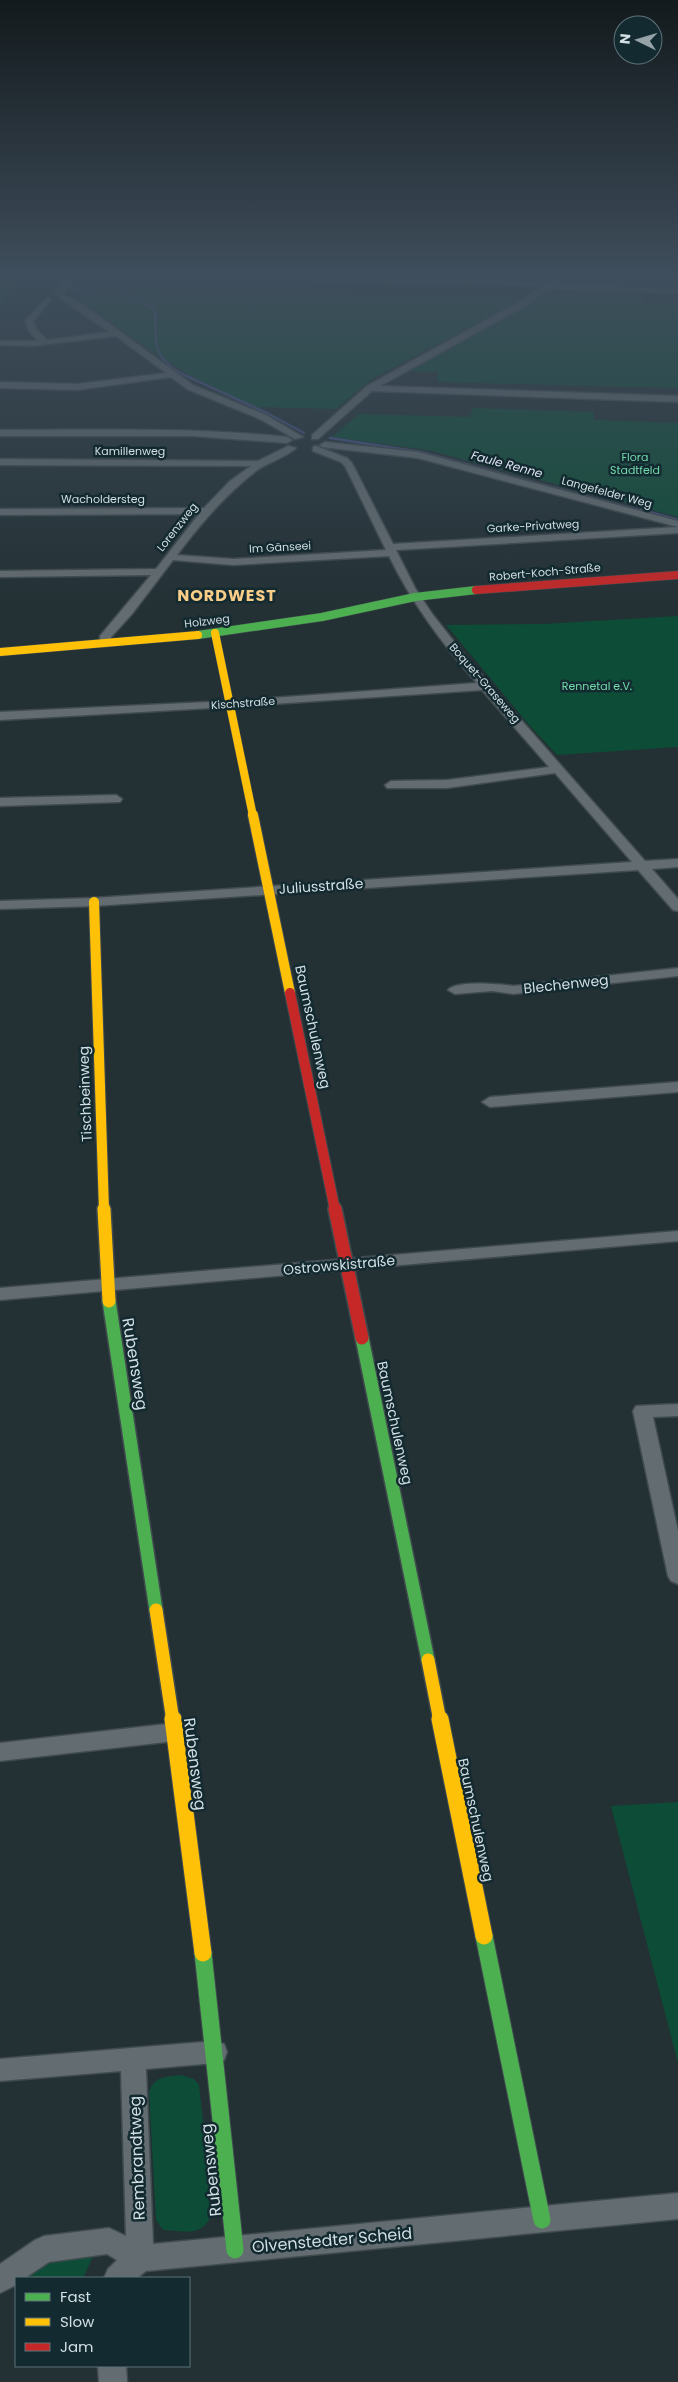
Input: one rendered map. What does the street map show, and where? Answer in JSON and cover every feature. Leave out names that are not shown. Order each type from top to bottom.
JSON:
[{"type":"street","points":[[190,387],[255,414],[298,437]]},
{"type":"street","points":[[320,447],[323,440],[315,437],[370,388],[678,398]]},
{"type":"street","points":[[0,433],[193,433],[249,436],[289,444]]},
{"type":"street","name":"Lorenzweg","points":[[106,644],[105,636],[170,558],[205,512],[230,487],[298,437],[315,437]]},
{"type":"street","name":"Lorenzweg","points":[[289,444],[320,447]]},
{"type":"street","name":"Langefelder Weg","points":[[320,447],[418,455],[678,524]]},
{"type":"street","name":"Boquet-Graseweg","points":[[320,447],[349,464],[415,598],[486,686],[678,907]]},
{"type":"street","name":"Kamillenweg","points":[[0,462],[243,462],[260,464]]},
{"type":"street","name":"Wacholdersteg","points":[[0,512],[205,512]]},
{"type":"street","name":"Garke-Privatweg","points":[[391,550],[678,530]]},
{"type":"street","name":"Im Gänseei","points":[[170,558],[233,562],[391,550]]},
{"type":"street","points":[[0,574],[158,572]]},
{"type":"street","name":"Robert-Koch-Straße","points":[[415,598],[570,581],[678,575]]},
{"type":"street","name":"Holzweg","points":[[0,652],[215,633],[307,620],[415,598]]},
{"type":"street","name":"Baumschulenweg","points":[[215,633],[270,890],[542,2220]]},
{"type":"street","name":"Kischstraße","points":[[0,716],[229,704],[486,686]]},
{"type":"street","points":[[391,786],[447,784],[559,770]]},
{"type":"street","points":[[0,802],[116,799]]},
{"type":"street","points":[[643,866],[678,863]]},
{"type":"street","name":"Juliusstraße","points":[[0,905],[94,902],[643,866]]},
{"type":"street","name":"Tischbeinweg","points":[[94,902],[107,1286]]},
{"type":"street","name":"Blechenweg","points":[[455,990],[492,987],[513,990],[678,972]]},
{"type":"street","points":[[490,1102],[678,1087]]},
{"type":"street","name":"Ostrowskistraße","points":[[0,1294],[678,1236]]},
{"type":"street","name":"Rubensweg","points":[[107,1286],[175,1732],[216,2052],[235,2250]]},
{"type":"street","points":[[678,1410],[642,1411],[678,1576]]},
{"type":"street","points":[[0,1752],[175,1732]]},
{"type":"street","points":[[0,2070],[216,2052]]},
{"type":"street","name":"Rembrandtweg","points":[[133,2058],[140,2258]]},
{"type":"street","name":"Olvenstedter Scheid","points":[[140,2258],[678,2206]]},
{"type":"street","points":[[0,2280],[44,2249],[109,2241],[140,2258],[118,2277]]},
{"type":"street","points":[[112,2367],[112,2382]]},
{"type":"green space","points":[[214,387],[362,387],[336,409],[258,407]]},
{"type":"green space","name":"Flora Stadtfeld","points":[[473,408],[593,412],[594,420],[678,423],[678,517],[428,450],[332,437],[359,414],[470,417]]},
{"type":"green space","name":"Rennetal e.V.","points":[[678,616],[678,747],[557,755],[529,725],[446,625],[543,624]]},
{"type":"green space","points":[[678,1802],[678,2063],[611,1806]]},
{"type":"green space","points":[[181,2075],[194,2079],[199,2085],[213,2212],[204,2226],[187,2232],[163,2230],[156,2220],[149,2092],[157,2080]]},
{"type":"green space","points":[[95,2252],[83,2277],[19,2277],[56,2255]]},
{"type":"waterway","name":"Faule Renne","points":[[211,387],[269,414],[304,433]]},
{"type":"waterway","name":"Faule Renne","points":[[330,438],[421,452],[646,512]]},
{"type":"waterway","name":"Faule Renne","points":[[642,510],[678,520]]},
{"type":"traffic: fast","points":[[198,635],[322,617],[415,597],[476,590]]},
{"type":"traffic: fast","points":[[109,1301],[156,1610]]},
{"type":"traffic: fast","points":[[362,1338],[428,1660]]},
{"type":"traffic: fast","points":[[484,1936],[542,2220]]},
{"type":"traffic: fast","points":[[203,1953],[235,2250]]},
{"type":"traffic: slow","points":[[215,633],[290,993]]},
{"type":"traffic: slow","points":[[0,652],[198,635]]},
{"type":"traffic: slow","points":[[94,902],[109,1301]]},
{"type":"traffic: slow","points":[[156,1610],[175,1732],[203,1953]]},
{"type":"traffic: slow","points":[[428,1660],[484,1936]]},
{"type":"traffic: jam","points":[[476,590],[678,575]]},
{"type":"traffic: jam","points":[[290,993],[362,1338]]},
{"type":"district","name":"NORDWEST","points":[[227,595]]}]
